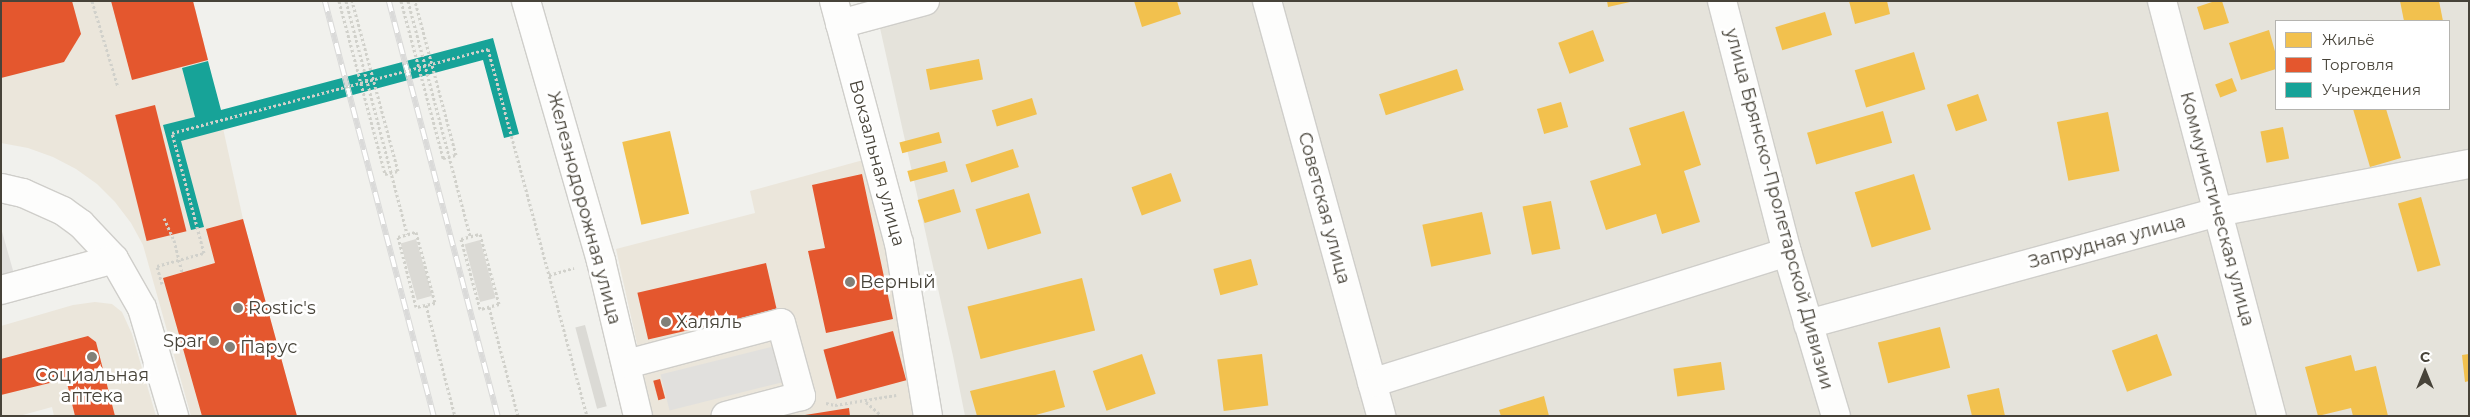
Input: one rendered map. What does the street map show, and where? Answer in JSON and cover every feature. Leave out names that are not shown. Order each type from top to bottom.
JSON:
[{"type":"street","name":"Железнодорожная улица","points":[[526,1],[601,261],[638,416]]},
{"type":"street","points":[[837,13],[925,1]]},
{"type":"street","name":"Советская улица","points":[[1267,1],[1381,416]]},
{"type":"street","name":"улица Брянско-Пролетарской Дивизии","points":[[1722,1],[1787,252],[1836,416]]},
{"type":"street","name":"Коммунистическая улица","points":[[2162,1],[2272,416]]},
{"type":"street","name":"Вокзальная улица","points":[[837,13],[899,243],[926,403]]},
{"type":"street","name":"Запрудная улица","points":[[1808,324],[2217,212],[2469,164]]},
{"type":"street","points":[[1,188],[23,194],[63,211],[81,224],[114,258],[142,308],[174,416]]},
{"type":"street","points":[[1372,383],[1787,252]]},
{"type":"street","points":[[1,290],[114,258]]},
{"type":"street","points":[[626,364],[782,323],[801,396],[726,416]]},
{"type":"path","points":[[92,1],[118,87]]},
{"type":"path","points":[[338,1],[385,174],[391,173],[398,171],[352,1]]},
{"type":"path","points":[[346,1],[407,234]]},
{"type":"path","points":[[401,1],[443,158],[450,157],[456,155],[415,1]]},
{"type":"path","points":[[408,1],[470,236]]},
{"type":"path","points":[[164,288],[157,266],[204,253],[172,133],[488,49],[587,416]]},
{"type":"path","points":[[164,218],[182,272]]},
{"type":"path","points":[[416,232],[435,303],[426,305],[416,307],[398,237],[416,232]]},
{"type":"path","points":[[480,234],[499,304],[489,307],[480,309],[462,238],[480,234]]},
{"type":"path","points":[[426,305],[455,416]]},
{"type":"path","points":[[489,307],[518,416]]},
{"type":"path","points":[[801,396],[835,405],[866,402],[926,403]]},
{"type":"path","points":[[866,402],[882,416]]},
{"type":"shaded area","points":[[1,1],[193,1],[243,219],[297,416],[191,416],[143,245],[131,223],[115,202],[97,184],[76,169],[53,157],[28,148],[1,143]]},
{"type":"shaded area","points":[[874,1],[2469,1],[2469,416],[965,416]]},
{"type":"shaded area","points":[[867,159],[922,416],[653,416],[616,249],[755,213],[750,191]]},
{"type":"shaded area","points":[[1,228],[14,274],[1,277]]},
{"type":"shaded area","points":[[95,302],[112,304],[122,312],[132,334],[156,416],[54,416],[52,407],[19,416],[1,416],[1,326],[73,305]]},
{"type":"shaded area","points":[[779,345],[788,381],[670,410],[661,375]]},
{"type":"building: Жильё","points":[[1134,1],[1177,1],[1181,14],[1142,27]]},
{"type":"building: Жильё","points":[[1607,1],[1630,1],[1630,2],[1608,7]]},
{"type":"building: Жильё","points":[[1849,1],[1887,1],[1890,14],[1855,24]]},
{"type":"building: Жильё","points":[[2215,1],[2222,1],[2229,23],[2204,30],[2197,7]]},
{"type":"building: Жильё","points":[[2400,1],[2439,1],[2443,20],[2404,20]]},
{"type":"building: Жильё","points":[[1825,12],[1832,35],[1782,50],[1775,27]]},
{"type":"building: Жильё","points":[[1593,30],[1604,61],[1570,74],[1558,43]]},
{"type":"building: Жильё","points":[[2269,30],[2275,51],[2275,69],[2241,80],[2229,43]]},
{"type":"building: Жильё","points":[[1914,52],[1925,89],[1866,107],[1855,70]]},
{"type":"building: Жильё","points":[[979,59],[983,80],[930,90],[926,69]]},
{"type":"building: Жильё","points":[[1457,69],[1464,90],[1386,115],[1379,94]]},
{"type":"building: Жильё","points":[[2232,78],[2237,91],[2220,98],[2215,84]]},
{"type":"building: Жильё","points":[[1978,94],[1987,120],[1956,131],[1947,105]]},
{"type":"building: Жильё","points":[[1032,98],[1037,114],[997,127],[992,110]]},
{"type":"building: Жильё","points":[[1561,102],[1568,127],[1544,134],[1537,109]]},
{"type":"building: Жильё","points":[[2353,110],[2386,110],[2401,158],[2370,167]]},
{"type":"building: Жильё","points":[[1684,111],[1701,165],[1684,171],[1700,222],[1662,234],[1656,214],[1606,230],[1590,181],[1641,165],[1629,128]]},
{"type":"building: Жильё","points":[[1883,111],[1892,143],[1816,164],[1807,133]]},
{"type":"building: Жильё","points":[[2108,112],[2119,171],[2068,181],[2057,122]]},
{"type":"building: Жильё","points":[[2283,127],[2289,158],[2267,163],[2260,131]]},
{"type":"building: Жильё","points":[[670,131],[689,214],[641,225],[622,142]]},
{"type":"building: Жильё","points":[[939,132],[942,143],[902,153],[899,143]]},
{"type":"building: Жильё","points":[[1013,149],[1019,167],[971,183],[965,164]]},
{"type":"building: Жильё","points":[[945,161],[948,172],[910,182],[907,171]]},
{"type":"building: Жильё","points":[[1171,173],[1181,201],[1142,216],[1132,187]]},
{"type":"building: Жильё","points":[[1914,174],[1931,229],[1872,248],[1855,192]]},
{"type":"building: Жильё","points":[[954,189],[961,212],[925,223],[918,200]]},
{"type":"building: Жильё","points":[[1029,193],[1041,233],[988,250],[975,209]]},
{"type":"building: Жильё","points":[[2421,197],[2441,265],[2417,272],[2398,204]]},
{"type":"building: Жильё","points":[[1551,201],[1560,249],[1532,255],[1523,207]]},
{"type":"building: Жильё","points":[[1482,212],[1491,254],[1431,267],[1422,225]]},
{"type":"building: Жильё","points":[[1251,259],[1258,285],[1220,295],[1213,269]]},
{"type":"building: Жильё","points":[[1082,278],[1095,330],[981,359],[968,307]]},
{"type":"building: Жильё","points":[[1940,327],[1950,368],[1888,383],[1878,342]]},
{"type":"building: Жильё","points":[[2157,334],[2172,375],[2127,392],[2112,350]]},
{"type":"building: Жильё","points":[[1142,354],[1156,394],[1107,411],[1093,371]]},
{"type":"building: Жильё","points":[[1262,354],[1268,406],[1224,411],[1217,359]]},
{"type":"building: Жильё","points":[[2469,354],[2469,381],[2465,382],[2462,355]]},
{"type":"building: Жильё","points":[[2351,355],[2355,371],[2376,366],[2388,416],[2353,416],[2351,408],[2318,416],[2305,367]]},
{"type":"building: Жильё","points":[[1721,362],[1725,390],[1677,396],[1673,369]]},
{"type":"building: Жильё","points":[[1055,370],[1065,407],[1032,416],[977,416],[970,391]]},
{"type":"building: Жильё","points":[[1999,388],[2005,416],[1972,416],[1967,395]]},
{"type":"building: Жильё","points":[[1544,396],[1549,416],[1501,416],[1499,410]]},
{"type":"building: Торговля","points":[[1,1],[72,1],[81,34],[64,62],[1,78]]},
{"type":"building: Торговля","points":[[111,1],[193,1],[208,60],[132,80]]},
{"type":"building: Торговля","points":[[155,105],[186,231],[147,241],[115,115]]},
{"type":"building: Торговля","name":"Верный","points":[[862,174],[893,319],[826,333],[808,251],[825,248],[812,185]]},
{"type":"building: Торговля","name":"Парус","points":[[243,219],[297,416],[202,416],[163,278],[215,263],[206,229]]},
{"type":"building: Торговля","points":[[766,263],[777,310],[648,339],[637,293]]},
{"type":"building: Торговля","points":[[893,331],[906,380],[837,399],[823,350]]},
{"type":"building: Торговля","points":[[88,336],[96,342],[115,416],[75,416],[66,379],[1,395],[1,359]]},
{"type":"building: Торговля","points":[[660,379],[665,398],[658,400],[653,381]]},
{"type":"building: Торговля","points":[[849,408],[850,416],[805,415]]},
{"type":"building: Учреждения","points":[[493,38],[519,134],[504,138],[483,60],[181,141],[204,227],[191,230],[163,125],[195,117],[182,68],[208,61],[221,110]]},
{"type":"building: Прочее","points":[[416,239],[432,296],[417,300],[401,243]]},
{"type":"building: Прочее","points":[[480,240],[496,298],[480,302],[465,244]]},
{"type":"building: Прочее","points":[[585,325],[607,406],[597,409],[575,328]]},
{"type":"railway","points":[[325,1],[434,416]]},
{"type":"railway","points":[[389,1],[498,416]]},
{"type":"place","name":"Верный","points":[[850,282]]},
{"type":"place","name":"Rostic's","points":[[238,308]]},
{"type":"place","name":"Халяль","points":[[666,322]]},
{"type":"place","name":"Spar","points":[[214,341]]},
{"type":"place","name":"Парус","points":[[230,347]]},
{"type":"place","name":"Социальная аптека","points":[[92,357]]}]
